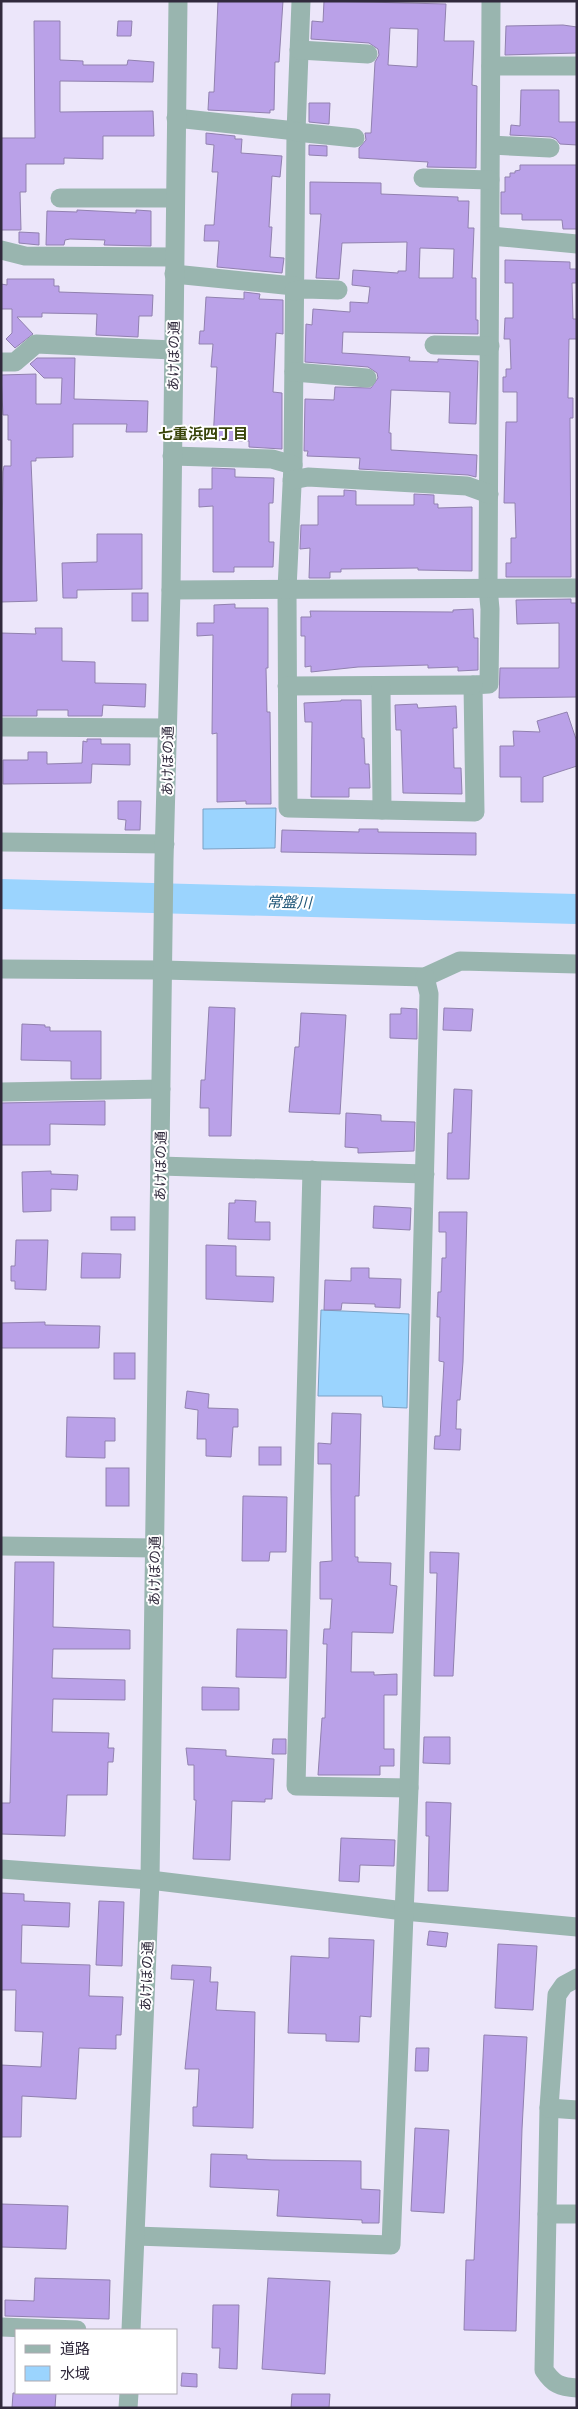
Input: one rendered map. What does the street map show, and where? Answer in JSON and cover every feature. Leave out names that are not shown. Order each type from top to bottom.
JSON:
[{"type":"street","name":"あけぼの通","points":[[131,2329],[150,1880],[164,852],[171,590],[178,1]]},
{"type":"street","points":[[301,1],[296,132],[292,473],[287,589],[288,808],[475,812],[473,685]]},
{"type":"street","points":[[287,686],[489,684],[492,1]]},
{"type":"street","points":[[299,50],[368,54]]},
{"type":"street","points":[[491,66],[577,66]]},
{"type":"street","points":[[176,118],[355,138]]},
{"type":"street","points":[[491,146],[550,148]]},
{"type":"street","points":[[423,178],[490,180]]},
{"type":"street","points":[[60,198],[175,198]]},
{"type":"street","points":[[491,236],[577,244]]},
{"type":"street","points":[[1,250],[25,256],[174,265],[294,289],[338,290]]},
{"type":"street","points":[[1,362],[15,362],[36,344],[173,350]]},
{"type":"street","points":[[434,345],[490,346]]},
{"type":"street","points":[[294,372],[367,378]]},
{"type":"street","points":[[172,456],[272,459],[292,473],[308,478],[467,486],[490,494]]},
{"type":"street","points":[[171,590],[577,588]]},
{"type":"street","points":[[381,686],[382,810]]},
{"type":"street","points":[[1,727],[167,728]]},
{"type":"street","points":[[1,842],[164,852]]},
{"type":"street","points":[[1,969],[163,970],[425,977],[460,962],[577,964]]},
{"type":"street","points":[[136,2236],[391,2245],[409,1788],[429,994],[425,977]]},
{"type":"street","points":[[1,1092],[161,1089]]},
{"type":"street","points":[[160,1166],[425,1174]]},
{"type":"street","points":[[312,1170],[296,1786],[409,1788]]},
{"type":"street","points":[[1,1546],[154,1548]]},
{"type":"street","points":[[1,1869],[150,1880],[404,1911],[577,1927]]},
{"type":"street","points":[[577,1978],[564,1985],[557,1995],[549,2108],[544,2370],[550,2380],[560,2387],[577,2388]]},
{"type":"street","points":[[549,2108],[577,2110]]},
{"type":"street","points":[[547,2214],[577,2214]]},
{"type":"street","points":[[1,2327],[51,2329]]},
{"type":"street","points":[[128,2408],[129,2394]]},
{"type":"water","points":[[276,808],[275,848],[203,849],[203,809]]},
{"type":"water","points":[[321,1310],[409,1314],[407,1408],[383,1407],[382,1396],[318,1396]]},
{"type":"building","points":[[218,1],[283,1],[279,62],[275,62],[274,110],[270,110],[270,113],[208,110],[209,92],[214,92]]},
{"type":"building","points":[[324,1],[446,4],[444,41],[474,41],[472,85],[477,86],[476,168],[427,167],[428,162],[359,158],[359,148],[366,140],[365,133],[371,133],[375,62],[379,55],[378,49],[369,43],[311,39],[312,21],[323,22]],"holes":[[[390,28],[418,29],[417,67],[388,65]]]},
{"type":"building","points":[[34,21],[60,21],[60,60],[83,61],[83,65],[127,65],[128,60],[154,62],[153,82],[60,81],[60,112],[153,111],[154,136],[103,136],[103,159],[64,158],[64,164],[26,164],[26,192],[20,192],[21,230],[1,230],[1,138],[35,138]]},
{"type":"building","points":[[118,21],[132,21],[131,36],[117,36]]},
{"type":"building","points":[[563,25],[577,27],[577,53],[505,55],[506,26]]},
{"type":"building","points":[[521,90],[559,90],[559,122],[577,122],[577,145],[560,144],[551,137],[510,135],[511,125],[520,126]]},
{"type":"building","points":[[309,103],[330,103],[329,124],[309,122]]},
{"type":"building","points":[[206,133],[235,136],[235,139],[242,139],[241,153],[282,156],[280,177],[272,176],[269,227],[272,227],[270,257],[284,258],[282,273],[217,267],[219,241],[204,241],[205,225],[214,225],[218,172],[212,172],[214,145],[206,144]]},
{"type":"building","points":[[309,145],[327,146],[327,156],[309,155]]},
{"type":"building","points":[[520,165],[577,165],[577,229],[563,229],[562,220],[522,220],[522,214],[501,214],[501,192],[505,192],[505,177],[510,177],[510,173],[520,170]]},
{"type":"building","points":[[310,182],[381,183],[381,194],[458,197],[458,201],[469,201],[468,228],[474,228],[472,278],[476,278],[478,334],[343,332],[342,353],[410,357],[409,361],[438,362],[438,359],[478,361],[476,424],[449,423],[450,392],[391,390],[389,433],[391,433],[391,450],[477,455],[476,477],[359,469],[360,458],[307,456],[308,451],[304,451],[305,399],[334,400],[335,387],[371,388],[378,378],[377,373],[368,367],[305,362],[306,324],[312,325],[313,309],[350,312],[350,302],[368,303],[370,287],[352,285],[353,270],[398,273],[398,271],[406,271],[407,242],[342,243],[339,279],[316,278],[321,214],[310,214]],"holes":[[[420,248],[454,249],[453,278],[419,278]]]},
{"type":"building","points":[[77,210],[136,213],[136,210],[151,211],[151,246],[104,245],[105,240],[70,239],[65,240],[64,245],[46,245],[47,211],[77,212]]},
{"type":"building","points":[[19,232],[39,233],[39,245],[19,243]]},
{"type":"building","points":[[505,260],[570,262],[570,269],[577,269],[577,283],[572,283],[573,319],[577,319],[577,339],[569,339],[568,398],[573,398],[573,418],[570,418],[571,577],[506,577],[506,563],[511,563],[511,538],[516,538],[515,503],[504,503],[506,422],[517,422],[517,392],[503,392],[503,377],[506,377],[506,369],[511,369],[510,339],[504,339],[505,318],[513,318],[513,283],[505,283]]},
{"type":"building","points":[[7,279],[54,279],[54,286],[59,286],[59,292],[153,295],[152,316],[139,316],[138,337],[96,335],[97,314],[42,313],[42,317],[17,317],[33,334],[15,348],[6,339],[12,333],[12,309],[1,309],[1,284],[7,285]]},
{"type":"building","points":[[244,292],[260,294],[259,299],[283,300],[283,334],[276,333],[273,392],[282,393],[282,449],[249,447],[249,441],[213,440],[217,367],[211,367],[213,344],[199,344],[200,331],[204,331],[206,297],[244,299]]},
{"type":"building","points":[[37,358],[75,358],[74,399],[148,401],[147,432],[126,432],[127,424],[73,424],[73,457],[36,458],[36,461],[31,461],[37,601],[1,602],[3,472],[4,466],[11,466],[11,440],[8,440],[8,415],[3,415],[1,375],[36,374],[36,404],[61,404],[62,378],[44,378],[30,364]]},
{"type":"building","points":[[212,468],[235,469],[235,477],[274,478],[273,503],[269,503],[269,542],[274,542],[273,567],[234,567],[234,572],[213,572],[213,506],[199,507],[199,489],[212,489]]},
{"type":"building","points":[[344,490],[356,491],[356,505],[414,505],[414,494],[434,495],[434,504],[438,504],[438,508],[472,507],[472,571],[418,570],[418,568],[341,569],[341,572],[330,572],[330,578],[309,578],[310,548],[300,549],[301,525],[318,525],[318,496],[344,496]]},
{"type":"building","points":[[97,534],[142,534],[142,589],[77,590],[77,598],[63,598],[62,563],[97,562]]},
{"type":"building","points":[[132,593],[148,593],[148,621],[132,621]]},
{"type":"building","points":[[571,599],[571,603],[577,603],[577,697],[499,698],[500,668],[559,668],[559,623],[517,624],[516,600]]},
{"type":"building","points":[[235,604],[235,608],[268,608],[268,668],[266,668],[267,712],[270,712],[271,804],[246,804],[246,801],[217,802],[217,733],[212,734],[213,635],[197,636],[197,623],[214,623],[214,605]]},
{"type":"building","points":[[473,609],[474,638],[478,638],[478,670],[458,671],[458,667],[428,668],[428,665],[358,667],[311,672],[311,666],[305,667],[305,636],[301,636],[301,617],[311,617],[310,611],[453,612],[453,610]]},
{"type":"building","points":[[35,628],[62,628],[62,661],[95,662],[95,683],[146,684],[145,707],[103,705],[102,716],[68,716],[68,710],[37,710],[37,716],[1,716],[1,633],[36,634]]},
{"type":"building","points":[[361,700],[362,738],[364,738],[365,764],[369,764],[370,788],[349,788],[349,797],[311,797],[312,722],[305,722],[304,703]]},
{"type":"building","points":[[417,704],[418,708],[456,706],[457,728],[453,728],[454,768],[461,768],[462,794],[403,793],[401,730],[396,730],[395,705]]},
{"type":"building","points":[[567,712],[577,742],[577,766],[543,777],[543,802],[521,802],[521,777],[500,777],[500,746],[514,746],[513,731],[540,732],[537,721]]},
{"type":"building","points":[[87,739],[101,739],[101,744],[130,744],[130,765],[92,764],[91,783],[3,784],[3,760],[28,760],[28,752],[47,752],[47,764],[82,763],[83,741],[87,742]]},
{"type":"building","points":[[118,801],[141,801],[140,830],[125,830],[126,820],[118,819]]},
{"type":"building","points":[[359,829],[378,829],[378,832],[476,833],[476,855],[281,852],[282,830],[359,832]]},
{"type":"building","points":[[209,1007],[235,1008],[231,1136],[209,1136],[209,1108],[200,1108],[201,1080],[205,1080]]},
{"type":"building","points":[[401,1008],[417,1009],[417,1039],[390,1038],[390,1014],[401,1014]]},
{"type":"building","points":[[444,1008],[473,1009],[471,1031],[443,1030]]},
{"type":"building","points":[[301,1013],[346,1015],[340,1114],[289,1112],[295,1047],[299,1047]]},
{"type":"building","points":[[22,1024],[45,1025],[45,1027],[50,1027],[50,1031],[101,1031],[101,1079],[71,1079],[71,1061],[21,1060]]},
{"type":"building","points":[[454,1089],[472,1090],[469,1179],[447,1179],[448,1133],[452,1133]]},
{"type":"building","points":[[105,1101],[105,1125],[50,1124],[50,1145],[1,1145],[1,1103]]},
{"type":"building","points":[[346,1113],[381,1115],[381,1121],[415,1122],[414,1151],[358,1153],[358,1148],[345,1147]]},
{"type":"building","points":[[51,1171],[51,1174],[78,1175],[77,1190],[51,1189],[51,1211],[23,1212],[22,1172]]},
{"type":"building","points":[[235,1200],[256,1201],[255,1222],[270,1222],[270,1240],[228,1239],[229,1203],[235,1203]]},
{"type":"building","points":[[374,1206],[411,1208],[410,1230],[373,1228]]},
{"type":"building","points":[[439,1212],[467,1212],[463,1362],[460,1400],[457,1400],[456,1429],[461,1429],[460,1450],[434,1449],[435,1436],[440,1436],[444,1362],[439,1361],[440,1317],[437,1317],[438,1292],[441,1292],[442,1258],[446,1258],[446,1232],[439,1232]]},
{"type":"building","points":[[111,1217],[135,1217],[135,1230],[111,1230]]},
{"type":"building","points":[[16,1240],[48,1240],[46,1290],[15,1289],[15,1281],[11,1281],[11,1266],[15,1266]]},
{"type":"building","points":[[206,1245],[236,1246],[236,1276],[274,1277],[273,1302],[206,1299]]},
{"type":"building","points":[[82,1253],[121,1254],[120,1278],[81,1278]]},
{"type":"building","points":[[351,1268],[369,1268],[369,1278],[401,1279],[400,1308],[375,1307],[375,1304],[342,1303],[341,1310],[324,1310],[325,1280],[351,1281]]},
{"type":"building","points":[[45,1322],[45,1325],[100,1326],[99,1348],[1,1348],[1,1323]]},
{"type":"building","points":[[114,1353],[135,1353],[135,1379],[114,1379]]},
{"type":"building","points":[[187,1391],[209,1394],[208,1408],[238,1409],[238,1427],[233,1427],[231,1457],[206,1456],[206,1439],[197,1439],[198,1410],[185,1408]]},
{"type":"building","points":[[332,1413],[361,1414],[359,1496],[355,1496],[355,1557],[358,1557],[358,1562],[391,1563],[390,1585],[397,1586],[393,1633],[352,1632],[351,1672],[374,1672],[374,1675],[397,1674],[397,1695],[384,1695],[384,1749],[394,1749],[394,1766],[380,1766],[380,1775],[318,1775],[322,1718],[325,1718],[327,1644],[323,1644],[324,1629],[330,1629],[332,1599],[320,1599],[320,1562],[332,1561],[331,1464],[318,1464],[318,1443],[331,1444]]},
{"type":"building","points":[[67,1417],[115,1418],[115,1441],[105,1441],[105,1458],[66,1457]]},
{"type":"building","points":[[259,1447],[281,1447],[281,1465],[259,1465]]},
{"type":"building","points":[[106,1468],[129,1468],[129,1506],[106,1506]]},
{"type":"building","points":[[243,1496],[287,1497],[286,1552],[270,1552],[269,1561],[242,1561]]},
{"type":"building","points":[[430,1552],[459,1553],[453,1676],[434,1676],[437,1573],[430,1573]]},
{"type":"building","points":[[15,1562],[54,1562],[53,1627],[130,1630],[130,1649],[53,1649],[52,1678],[125,1680],[125,1700],[53,1699],[52,1732],[109,1733],[108,1748],[114,1748],[113,1762],[108,1762],[107,1795],[67,1795],[65,1836],[1,1834],[1,1803],[10,1803]]},
{"type":"building","points":[[237,1629],[287,1630],[286,1678],[236,1677]]},
{"type":"building","points":[[202,1687],[239,1688],[239,1710],[202,1710]]},
{"type":"building","points":[[424,1737],[450,1737],[450,1764],[423,1763]]},
{"type":"building","points":[[273,1739],[286,1739],[286,1754],[272,1754]]},
{"type":"building","points":[[186,1748],[226,1750],[226,1756],[274,1759],[272,1799],[265,1799],[265,1802],[232,1801],[230,1860],[193,1859],[196,1800],[194,1800],[194,1765],[188,1765]]},
{"type":"building","points":[[426,1802],[451,1803],[448,1891],[428,1891],[429,1836],[426,1836]]},
{"type":"building","points":[[341,1838],[395,1840],[394,1866],[360,1865],[359,1882],[339,1881]]},
{"type":"building","points":[[1,1893],[24,1894],[24,1901],[70,1903],[69,1927],[22,1925],[21,1963],[90,1965],[89,1996],[123,1997],[121,2035],[116,2035],[116,2049],[79,2048],[76,2099],[22,2096],[21,2137],[1,2137],[1,2065],[41,2067],[43,2032],[15,2031],[16,1990],[1,1990]]},
{"type":"building","points":[[99,1901],[124,1902],[122,1966],[96,1965]]},
{"type":"building","points":[[429,1931],[448,1933],[446,1947],[427,1945]]},
{"type":"building","points":[[329,1938],[374,1940],[371,2017],[360,2016],[359,2042],[326,2041],[326,2034],[288,2033],[291,1956],[329,1958]]},
{"type":"building","points":[[498,1944],[537,1946],[533,2010],[495,2008]]},
{"type":"building","points":[[172,1965],[211,1967],[210,1982],[218,1982],[216,2010],[255,2012],[253,2128],[193,2126],[193,2107],[197,2107],[199,2069],[185,2069],[194,1980],[171,1979]]},
{"type":"building","points":[[484,2035],[527,2037],[522,2129],[516,2331],[464,2330],[466,2260],[474,2260]]},
{"type":"building","points":[[416,2048],[429,2048],[428,2071],[415,2071]]},
{"type":"building","points":[[415,2128],[449,2130],[444,2213],[411,2211]]},
{"type":"building","points":[[211,2154],[247,2155],[247,2159],[361,2161],[361,2189],[380,2190],[379,2223],[362,2223],[362,2220],[277,2216],[279,2190],[210,2187]]},
{"type":"building","points":[[1,2204],[68,2206],[66,2249],[1,2247]]},
{"type":"building","points":[[35,2278],[110,2280],[109,2319],[5,2316],[5,2300],[34,2301]]},
{"type":"building","points":[[268,2278],[330,2281],[325,2374],[262,2369]]},
{"type":"building","points":[[213,2305],[239,2305],[237,2369],[219,2368],[220,2348],[212,2348]]},
{"type":"building","points":[[182,2373],[197,2374],[197,2387],[181,2386]]},
{"type":"building","points":[[13,2393],[56,2394],[55,2408],[12,2408]]},
{"type":"building","points":[[292,2394],[330,2394],[329,2408],[291,2408]]},
{"type":"waterway","name":"常盤川","points":[[1,894],[577,909]]},
{"type":"district","name":"七重浜四丁目","points":[[203,433]]}]
